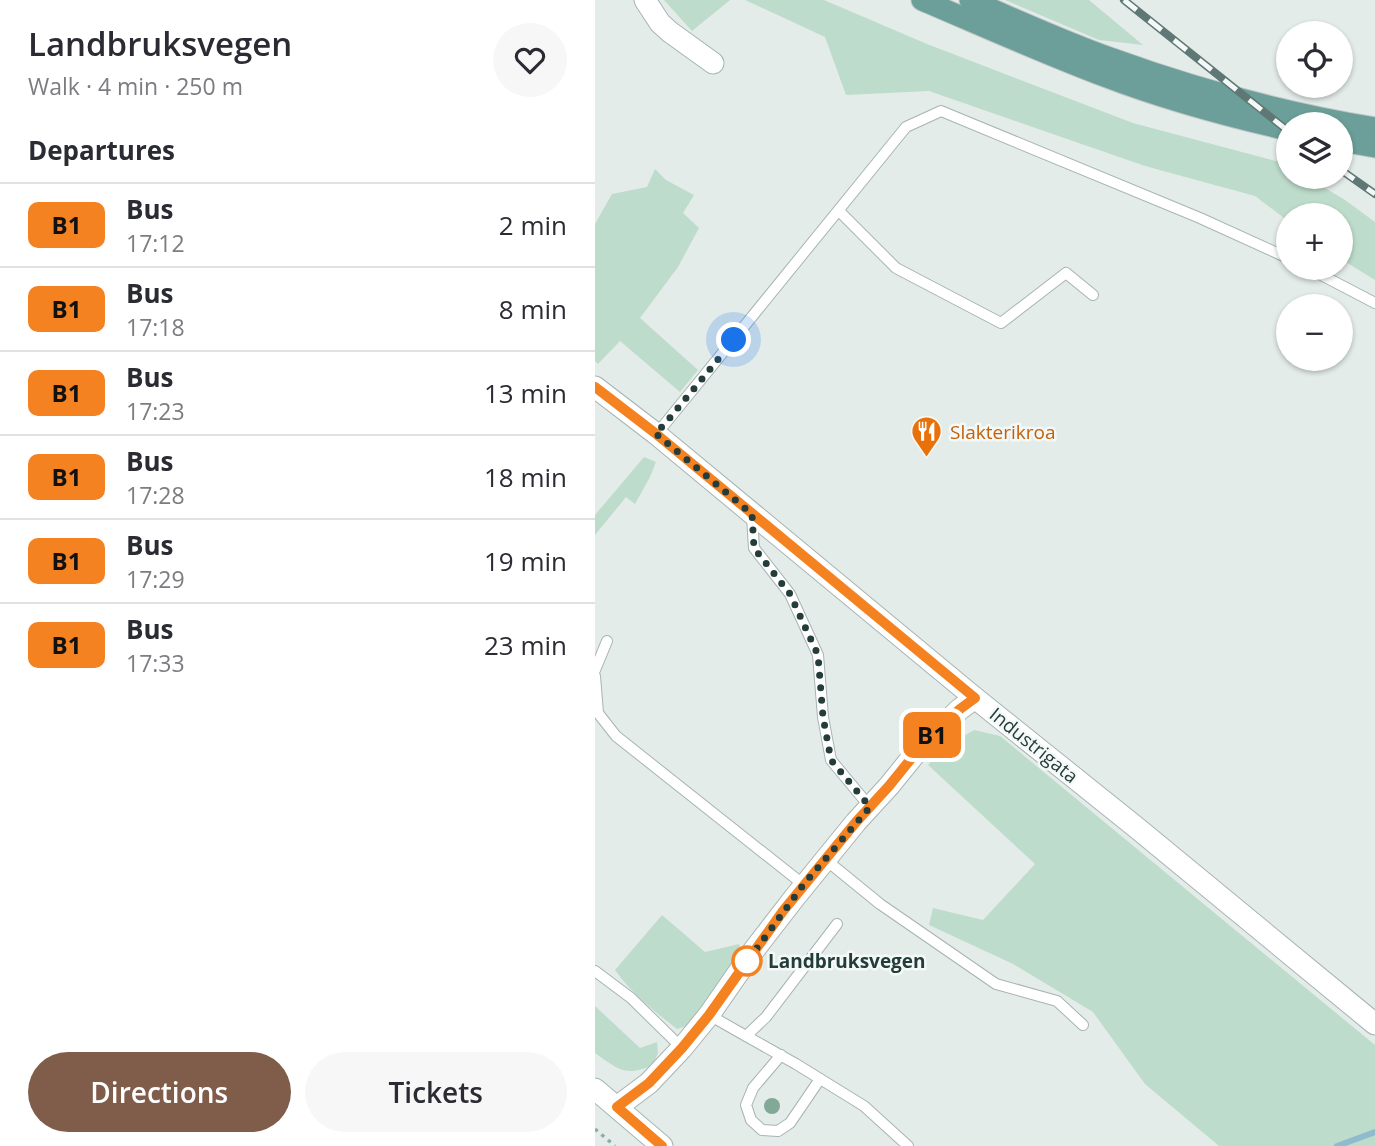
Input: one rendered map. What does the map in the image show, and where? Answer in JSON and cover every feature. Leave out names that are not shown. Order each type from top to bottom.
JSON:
[{"type":"main road","points":[[922,0],[1106,77],[1227,116],[1276,127]]},
{"type":"main road","points":[[970,0],[1101,55],[1165,77],[1232,97],[1332,121],[1375,128]]},
{"type":"main road","points":[[1353,143],[1375,147]]},
{"type":"street","points":[[645,0],[660,23],[713,63]]},
{"type":"street","name":"Industrigata","points":[[595,387],[655,433],[1375,1024]]},
{"type":"street","points":[[617,1107],[649,1083],[682,1048],[804,884],[923,744],[975,698]]},
{"type":"street","points":[[595,1089],[662,1146]]},
{"type":"lane","points":[[655,433],[906,127],[941,111],[1188,213],[1276,253]]},
{"type":"lane","points":[[839,211],[896,268],[1000,323],[1066,273],[1093,295]]},
{"type":"lane","points":[[1331,280],[1375,303]]},
{"type":"lane","points":[[752,514],[754,548],[790,594],[818,655],[823,717],[831,760],[870,807]]},
{"type":"lane","points":[[595,670],[607,641]]},
{"type":"lane","points":[[595,676],[598,713],[616,736],[804,884]]},
{"type":"lane","points":[[826,860],[880,904],[996,984],[1057,1001],[1083,1024]]},
{"type":"lane","points":[[746,1036],[766,1017],[837,924]]},
{"type":"lane","points":[[595,971],[631,998],[682,1048]]},
{"type":"lane","points":[[709,1015],[781,1055],[864,1107],[908,1146]]},
{"type":"lane","points":[[781,1055],[753,1088],[746,1105],[751,1120],[762,1130],[778,1131],[790,1123],[821,1079]]},
{"type":"path","points":[[595,1129],[615,1146]]},
{"type":"green space","points":[[664,0],[730,0],[692,31]]},
{"type":"green space","points":[[745,0],[824,0],[927,44],[1133,123],[1276,161],[1276,189],[1327,189],[1349,203],[1276,203],[1276,212],[1255,196],[1145,166],[929,91],[846,95],[825,37]]},
{"type":"green space","points":[[1005,0],[1089,0],[1143,45],[1099,40]]},
{"type":"green space","points":[[655,169],[666,180],[694,195],[683,213],[699,228],[678,267],[640,318],[698,370],[680,392],[620,341],[598,364],[595,361],[595,224],[612,194],[647,187]]},
{"type":"green space","points":[[1353,206],[1375,222],[1375,280],[1353,266]]},
{"type":"green space","points":[[644,457],[656,462],[635,504],[626,497],[595,535],[595,515]]},
{"type":"green space","points":[[974,730],[1000,736],[1375,1045],[1375,1146],[1219,1146],[1145,1084],[1093,1012],[1013,964],[929,925],[933,908],[983,920],[1035,864],[928,765],[941,749]]},
{"type":"green space","points":[[662,915],[705,952],[739,944],[743,957],[687,1026],[677,1029],[636,995],[615,970]]},
{"type":"green space","points":[[595,1006],[640,1048],[657,1042],[658,1053],[653,1065],[635,1071],[623,1070],[595,1053]]},
{"type":"waterway","points":[[1337,1146],[1375,1132]]},
{"type":"railway","points":[[1124,0],[1276,121]]},
{"type":"railway","points":[[1353,178],[1375,194]]},
{"type":"bus line","name":"B1","points":[[595,387],[655,433],[975,698],[923,744],[804,884],[682,1048],[649,1083],[617,1107],[662,1146]]},
{"type":"place","name":"Slakterikroa","points":[[927,459]]},
{"type":"place","name":"Landbruksvegen","points":[[747,961]]},
{"type":"route","points":[[734,340],[655,433],[752,514],[754,548],[790,594],[818,655],[823,717],[831,760],[870,807],[804,884],[741,970],[747,961]]}]
